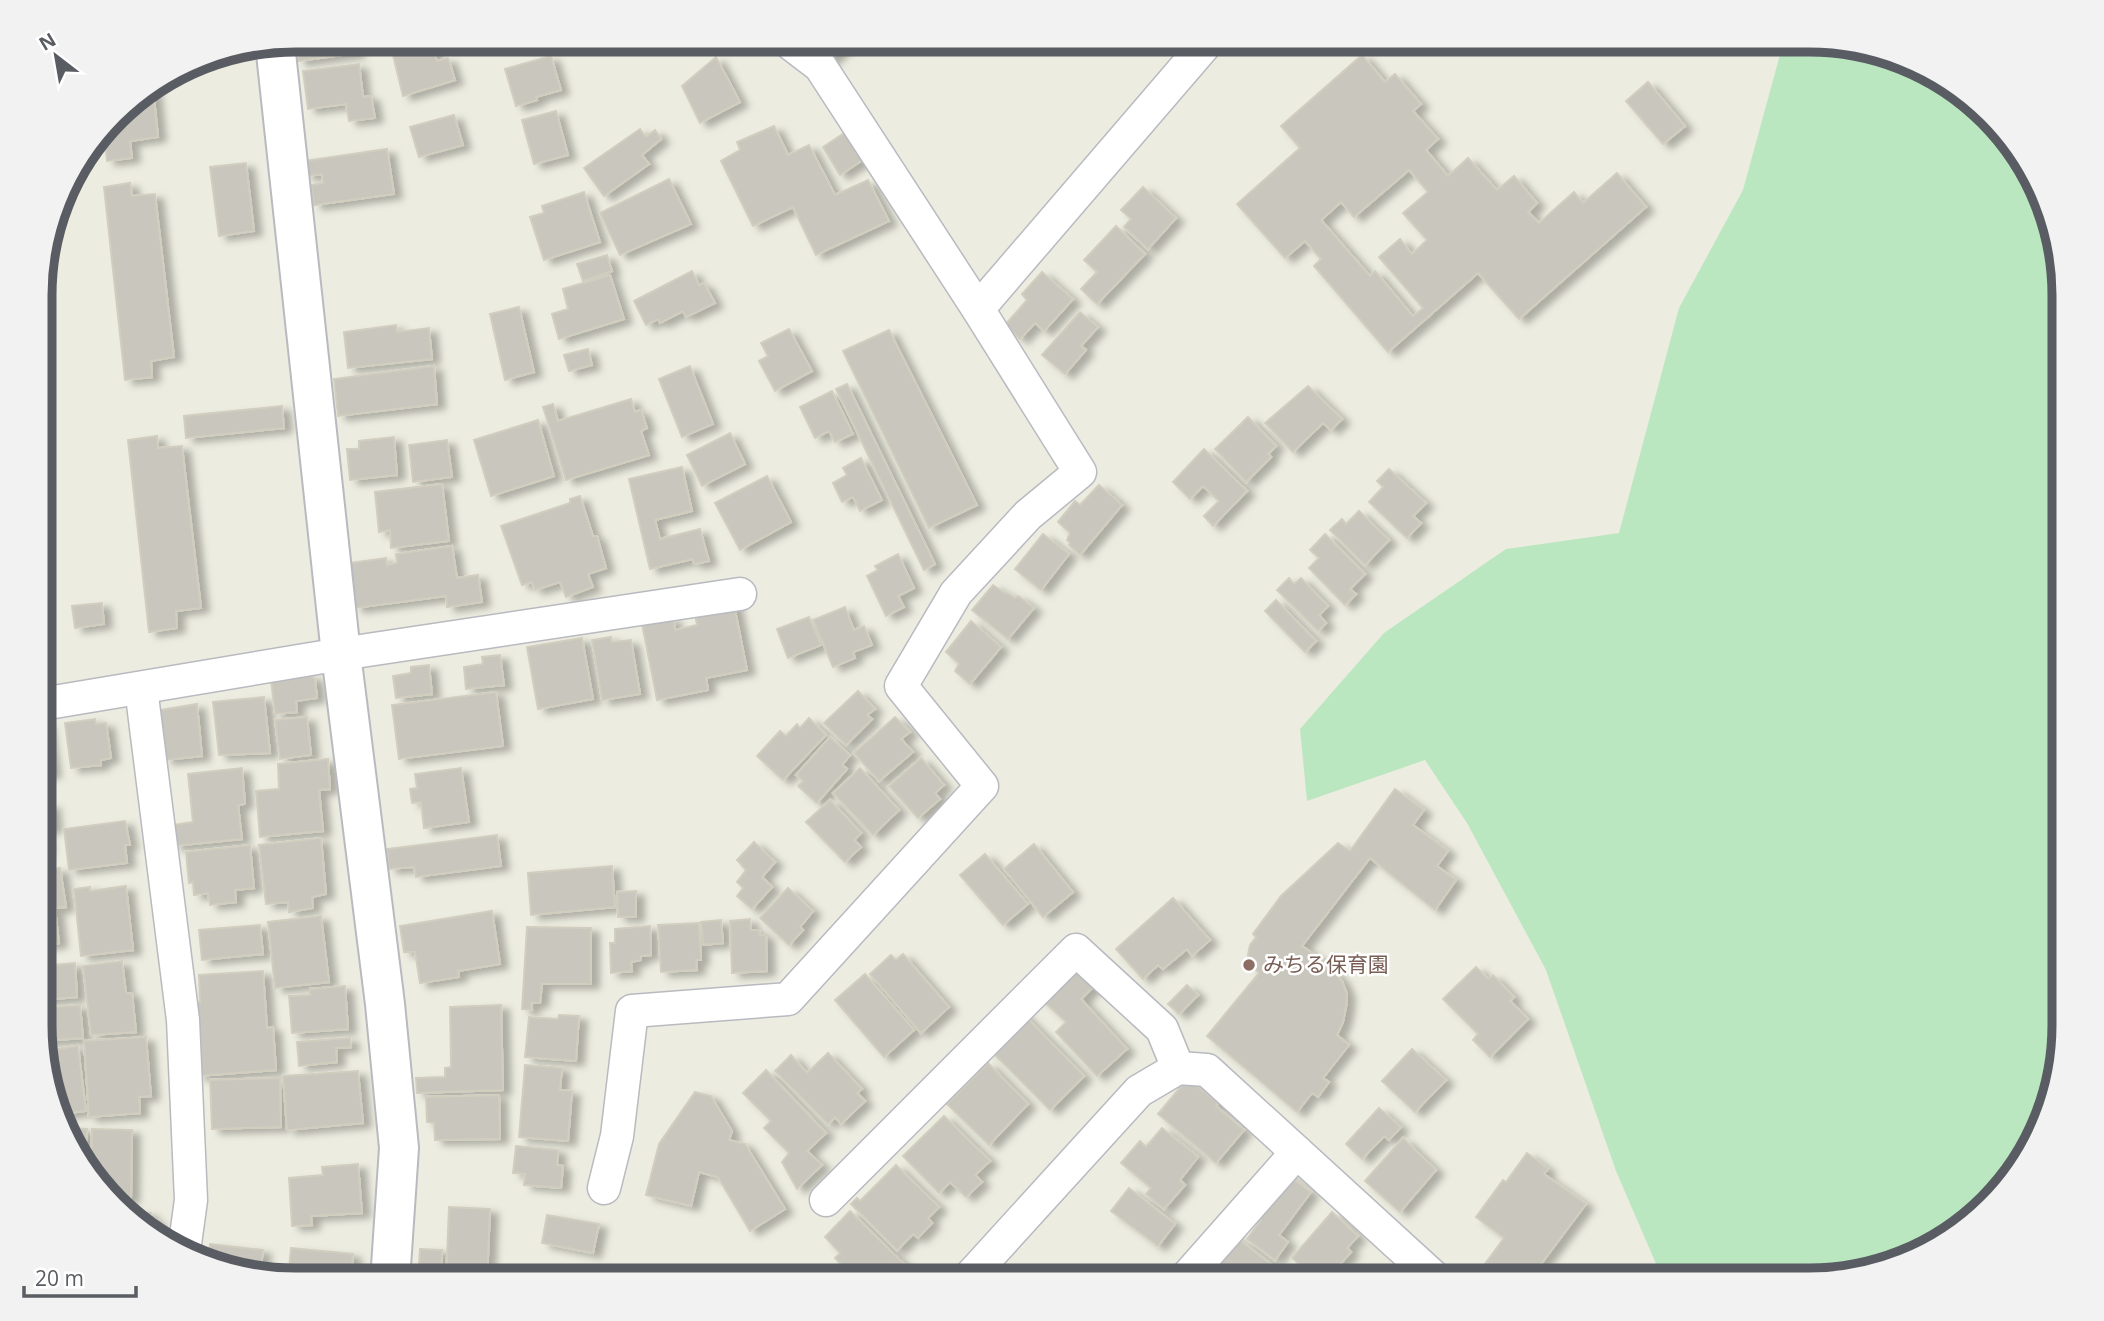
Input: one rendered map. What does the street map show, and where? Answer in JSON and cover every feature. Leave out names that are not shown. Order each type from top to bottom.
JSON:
[{"type":"street","points":[[604,1188],[617,1136],[632,1011],[788,999],[982,786],[901,686],[956,593],[1028,515],[1080,472],[820,66],[802,52]]},
{"type":"street","points":[[978,309],[1199,52]]},
{"type":"street","points":[[276,54],[341,654],[385,1004],[399,1148],[391,1268]]},
{"type":"street","points":[[52,703],[341,654],[740,594]]},
{"type":"street","points":[[141,688],[183,1020],[191,1200],[185,1241]]},
{"type":"street","points":[[826,1200],[1076,950],[1162,1029],[1178,1068]]},
{"type":"street","points":[[977,1268],[1139,1091],[1178,1068],[1207,1070],[1424,1268]]},
{"type":"street","points":[[1195,1268],[1297,1152]]},
{"type":"green space","points":[[1781,52],[1840,55],[1901,71],[1930,85],[1956,103],[1980,124],[2001,148],[2019,174],[2039,218],[2047,248],[2051,280],[2051,1041],[2047,1073],[2039,1103],[2011,1160],[1969,1208],[1930,1236],[1871,1260],[1824,1268],[1658,1268],[1616,1171],[1546,970],[1467,823],[1425,760],[1307,801],[1300,729],[1384,633],[1506,549],[1619,533],[1679,308],[1743,190]]},
{"type":"building","points":[[297,52],[357,53],[298,61]]},
{"type":"building","points":[[402,52],[434,52],[437,61],[448,58],[455,80],[403,96],[393,55]]},
{"type":"building","points":[[819,52],[838,52],[828,62]]},
{"type":"building","points":[[1362,55],[1385,82],[1395,74],[1421,104],[1413,111],[1438,139],[1426,150],[1448,176],[1468,158],[1497,190],[1514,176],[1537,203],[1528,212],[1539,223],[1574,192],[1583,203],[1617,173],[1646,207],[1519,319],[1478,273],[1388,352],[1314,266],[1321,259],[1305,241],[1285,258],[1237,204],[1300,148],[1281,126]],"holes":[[[1409,170],[1428,192],[1403,213],[1427,240],[1412,254],[1400,239],[1379,257],[1423,308],[1413,316],[1375,271],[1370,276],[1321,220],[1341,202],[1354,217]]]},
{"type":"building","points":[[551,56],[561,90],[516,106],[505,69]]},
{"type":"building","points":[[716,57],[740,102],[700,123],[682,86]]},
{"type":"building","points":[[359,64],[363,97],[371,96],[375,118],[349,121],[346,104],[308,109],[303,71]]},
{"type":"building","points":[[1648,82],[1685,126],[1663,144],[1626,101]]},
{"type":"building","points":[[154,98],[158,137],[130,141],[132,158],[107,161],[105,145],[135,113]]},
{"type":"building","points":[[556,111],[568,155],[534,164],[522,120]]},
{"type":"building","points":[[454,115],[463,145],[419,157],[410,127]]},
{"type":"building","points":[[774,126],[788,155],[809,145],[835,195],[868,180],[889,221],[816,255],[793,207],[753,226],[721,161],[740,150],[737,142]]},
{"type":"building","points":[[640,129],[646,137],[655,130],[661,139],[642,155],[649,164],[604,196],[584,168]]},
{"type":"building","points":[[846,132],[864,159],[840,175],[823,147]]},
{"type":"building","points":[[387,149],[394,194],[314,205],[311,185],[323,183],[322,174],[306,176],[304,161]]},
{"type":"building","points":[[246,163],[254,231],[219,236],[210,167]]},
{"type":"building","points":[[669,179],[691,224],[620,255],[600,213]]},
{"type":"building","points":[[130,183],[132,196],[155,194],[174,357],[151,361],[152,377],[125,380],[104,187]]},
{"type":"building","points":[[1143,187],[1176,218],[1148,249],[1124,227],[1131,219],[1121,210]]},
{"type":"building","points":[[584,192],[600,242],[544,260],[530,217],[544,213],[542,206]]},
{"type":"building","points":[[1116,226],[1145,254],[1097,304],[1081,289],[1097,272],[1084,260]]},
{"type":"building","points":[[607,255],[612,271],[583,281],[577,264]]},
{"type":"building","points":[[692,271],[699,285],[704,283],[715,303],[686,317],[683,311],[660,323],[658,319],[646,325],[634,301]]},
{"type":"building","points":[[1042,272],[1073,299],[1044,331],[1035,323],[1020,339],[1005,325],[1027,300],[1022,294]]},
{"type":"building","points":[[610,275],[624,319],[559,339],[552,314],[568,309],[563,289]]},
{"type":"building","points":[[519,307],[534,372],[505,380],[490,314]]},
{"type":"building","points":[[1080,312],[1098,327],[1081,346],[1086,350],[1065,374],[1042,355]]},
{"type":"building","points":[[396,325],[397,332],[429,328],[432,359],[348,368],[344,332]]},
{"type":"building","points":[[789,329],[812,371],[775,391],[759,361],[768,356],[761,343]]},
{"type":"building","points":[[889,330],[977,505],[929,528],[843,351]]},
{"type":"building","points":[[588,349],[592,365],[569,371],[564,355]]},
{"type":"building","points":[[434,366],[437,404],[338,416],[334,379]]},
{"type":"building","points":[[690,366],[713,424],[682,437],[659,379]]},
{"type":"building","points":[[847,384],[935,564],[924,570],[836,389]]},
{"type":"building","points":[[1308,386],[1342,419],[1331,430],[1323,423],[1293,452],[1265,423]]},
{"type":"building","points":[[832,391],[853,434],[835,442],[829,431],[815,438],[800,407]]},
{"type":"building","points":[[631,399],[635,412],[641,410],[647,428],[641,431],[649,455],[566,480],[543,407],[553,404],[558,421]]},
{"type":"building","points":[[282,406],[284,428],[186,438],[184,416]]},
{"type":"building","points":[[1248,417],[1276,446],[1268,454],[1271,457],[1246,482],[1215,449]]},
{"type":"building","points":[[538,420],[554,476],[491,496],[474,440]]},
{"type":"building","points":[[730,433],[745,464],[702,486],[687,455]]},
{"type":"building","points":[[157,436],[158,448],[182,446],[201,608],[176,611],[177,628],[149,632],[128,440]]},
{"type":"building","points":[[394,437],[397,475],[350,480],[347,449],[359,449],[359,441]]},
{"type":"building","points":[[447,440],[452,477],[413,482],[409,445]]},
{"type":"building","points":[[1204,449],[1247,491],[1213,526],[1204,516],[1219,501],[1203,486],[1190,499],[1173,482]]},
{"type":"building","points":[[861,458],[882,500],[860,511],[853,497],[842,502],[833,483],[847,475],[843,468]]},
{"type":"building","points":[[682,467],[692,511],[655,520],[660,539],[700,529],[709,561],[694,564],[693,559],[650,569],[629,479]]},
{"type":"building","points":[[1389,469],[1426,503],[1413,516],[1421,523],[1407,538],[1369,502],[1383,487],[1377,481]]},
{"type":"building","points":[[767,476],[791,522],[740,550],[715,503]]},
{"type":"building","points":[[442,484],[449,541],[391,548],[390,530],[379,532],[375,492]]},
{"type":"building","points":[[1099,485],[1122,505],[1080,555],[1069,545],[1067,540],[1070,533],[1058,522],[1075,501],[1080,505]]},
{"type":"building","points":[[580,496],[593,536],[597,536],[606,568],[588,574],[593,587],[566,597],[560,582],[535,590],[532,582],[522,585],[501,526],[570,503],[570,499]]},
{"type":"building","points":[[1359,511],[1389,540],[1365,565],[1330,530],[1342,519],[1346,524]]},
{"type":"building","points":[[1043,534],[1069,554],[1041,590],[1015,569]]},
{"type":"building","points":[[1325,534],[1365,574],[1350,589],[1356,594],[1345,605],[1309,568],[1319,558],[1310,550]]},
{"type":"building","points":[[452,546],[457,578],[478,575],[482,602],[447,607],[446,596],[355,608],[349,563],[386,558],[387,565],[397,563],[396,554]]},
{"type":"building","points":[[898,554],[914,588],[898,596],[904,607],[886,616],[867,576],[878,570],[875,566]]},
{"type":"building","points":[[1289,578],[1294,584],[1301,578],[1328,606],[1319,615],[1326,623],[1318,631],[1277,590]]},
{"type":"building","points":[[993,585],[1015,598],[1018,596],[1034,608],[1008,639],[972,610]]},
{"type":"building","points":[[733,600],[747,670],[706,678],[708,690],[657,700],[642,624],[673,618],[675,630],[697,625],[694,608]]},
{"type":"building","points":[[1276,600],[1316,641],[1305,652],[1265,611]]},
{"type":"building","points":[[102,603],[104,624],[75,628],[72,606]]},
{"type":"building","points":[[845,607],[854,630],[864,626],[872,645],[853,652],[855,658],[833,667],[813,620]]},
{"type":"building","points":[[809,617],[821,645],[788,658],[777,629]]},
{"type":"building","points":[[971,621],[1001,647],[970,684],[955,671],[959,664],[946,652]]},
{"type":"building","points":[[611,637],[612,642],[631,640],[640,694],[602,700],[592,640]]},
{"type":"building","points":[[582,638],[593,699],[538,709],[527,647]]},
{"type":"building","points":[[500,655],[504,685],[466,689],[464,667],[483,664],[482,657]]},
{"type":"building","points":[[429,665],[432,694],[396,698],[393,676],[411,673],[411,667]]},
{"type":"building","points":[[310,675],[315,679],[317,698],[296,701],[297,712],[275,714],[271,680]]},
{"type":"building","points":[[858,691],[875,709],[867,715],[872,719],[846,745],[824,723]]},
{"type":"building","points":[[496,692],[503,746],[399,759],[392,705]]},
{"type":"building","points":[[264,697],[270,753],[219,755],[213,702]]},
{"type":"building","points":[[197,704],[202,756],[165,760],[160,710]]},
{"type":"building","points":[[307,717],[311,755],[280,759],[275,720]]},
{"type":"building","points":[[895,717],[910,732],[901,739],[913,752],[879,781],[854,753]]},
{"type":"building","points":[[809,718],[826,735],[783,780],[757,756],[780,731],[786,736],[797,724],[800,728]]},
{"type":"building","points":[[95,719],[96,724],[106,723],[111,758],[101,760],[101,765],[71,768],[65,723]]},
{"type":"building","points":[[830,737],[850,755],[842,765],[847,769],[817,803],[798,786],[803,781],[796,775]]},
{"type":"building","points":[[921,758],[944,785],[935,793],[940,799],[918,818],[889,786]]},
{"type":"building","points":[[328,759],[330,789],[319,790],[323,831],[260,837],[256,791],[279,789],[278,764]]},
{"type":"building","points":[[242,768],[245,804],[238,805],[242,839],[174,846],[172,825],[193,822],[188,774]]},
{"type":"building","points":[[461,768],[469,822],[424,828],[421,802],[412,803],[410,789],[417,788],[415,774]]},
{"type":"building","points":[[860,768],[899,810],[873,835],[833,793]]},
{"type":"building","points":[[1395,789],[1424,810],[1413,825],[1448,851],[1437,866],[1456,880],[1435,910],[1370,858],[1302,946],[1325,962],[1342,981],[1347,994],[1346,1007],[1337,1035],[1349,1045],[1323,1078],[1329,1082],[1318,1097],[1312,1093],[1297,1112],[1207,1036],[1259,973],[1251,965],[1248,955],[1250,945],[1256,937],[1253,934],[1281,896],[1338,843],[1350,851]]},
{"type":"building","points":[[830,800],[861,833],[854,840],[861,847],[845,862],[806,822]]},
{"type":"building","points":[[125,821],[130,845],[125,845],[127,863],[69,870],[64,829]]},
{"type":"building","points":[[497,835],[501,866],[416,877],[414,867],[389,869],[387,849]]},
{"type":"building","points":[[321,838],[326,894],[312,897],[313,908],[289,912],[288,902],[266,904],[259,845]]},
{"type":"building","points":[[754,842],[775,862],[762,877],[772,887],[752,909],[737,896],[743,888],[737,882],[746,870],[737,860]]},
{"type":"building","points":[[1034,844],[1073,892],[1043,917],[1004,869]]},
{"type":"building","points":[[250,845],[254,888],[235,890],[236,902],[210,905],[208,893],[194,895],[193,882],[189,883],[186,852]]},
{"type":"building","points":[[985,854],[1028,904],[1003,925],[960,875]]},
{"type":"building","points":[[612,866],[615,907],[531,915],[528,873]]},
{"type":"building","points":[[60,868],[66,907],[55,908],[59,943],[52,944],[52,869]]},
{"type":"building","points":[[126,886],[133,950],[81,956],[74,889],[90,887],[90,891]]},
{"type":"building","points":[[788,888],[813,911],[800,927],[803,930],[789,945],[760,918]]},
{"type":"building","points":[[636,891],[636,917],[618,917],[617,892]]},
{"type":"building","points":[[1173,898],[1210,940],[1192,956],[1187,949],[1163,969],[1158,965],[1143,979],[1116,949]]},
{"type":"building","points":[[492,911],[500,964],[458,971],[459,977],[420,983],[415,952],[404,952],[400,926]]},
{"type":"building","points":[[321,916],[329,982],[275,988],[268,922]]},
{"type":"building","points":[[750,919],[751,930],[759,930],[760,935],[766,935],[767,971],[732,973],[730,921]]},
{"type":"building","points":[[721,920],[723,943],[703,945],[701,922]]},
{"type":"building","points":[[699,923],[701,960],[696,960],[697,970],[661,972],[658,925]]},
{"type":"building","points":[[260,925],[263,954],[202,960],[199,930]]},
{"type":"building","points":[[650,926],[651,955],[641,956],[641,960],[631,962],[632,971],[611,973],[610,943],[615,943],[615,929]]},
{"type":"building","points":[[527,927],[591,928],[591,984],[542,984],[540,1003],[531,1003],[532,1010],[522,1009]]},
{"type":"building","points":[[903,954],[949,1007],[921,1033],[870,974],[891,955],[896,960]]},
{"type":"building","points":[[1077,957],[1101,979],[1081,999],[1127,1049],[1097,1076],[1056,1032],[1066,1022],[1039,997]]},
{"type":"building","points":[[122,961],[126,993],[132,993],[136,1032],[91,1035],[83,966]]},
{"type":"building","points":[[75,963],[77,997],[52,999],[52,965]]},
{"type":"building","points":[[1476,967],[1488,979],[1493,975],[1514,997],[1510,1001],[1528,1019],[1490,1057],[1473,1040],[1478,1034],[1443,999]]},
{"type":"building","points":[[263,971],[267,1028],[273,1027],[276,1070],[198,1076],[193,1003],[200,1002],[199,975]]},
{"type":"building","points":[[865,974],[914,1030],[884,1057],[835,1000]]},
{"type":"building","points":[[1187,985],[1198,995],[1179,1014],[1168,1004]]},
{"type":"building","points":[[345,986],[348,1029],[292,1033],[289,996],[310,995],[310,989]]},
{"type":"building","points":[[80,1005],[83,1038],[53,1040],[52,1007]]},
{"type":"building","points":[[501,1005],[503,1090],[417,1093],[416,1078],[445,1077],[445,1068],[451,1067],[450,1007]]},
{"type":"building","points":[[1021,1012],[1084,1076],[1050,1110],[986,1046]]},
{"type":"building","points":[[559,1015],[579,1016],[576,1061],[525,1057],[529,1017],[558,1019]]},
{"type":"building","points":[[146,1037],[151,1096],[139,1097],[140,1113],[89,1117],[84,1041]]},
{"type":"building","points":[[350,1038],[351,1047],[336,1048],[337,1062],[299,1066],[297,1042]]},
{"type":"building","points":[[78,1046],[86,1111],[69,1113],[57,1073],[54,1049]]},
{"type":"building","points":[[1412,1049],[1446,1080],[1415,1112],[1382,1081]]},
{"type":"building","points":[[828,1053],[862,1089],[857,1093],[865,1101],[841,1124],[835,1117],[828,1124],[775,1071],[791,1055],[807,1073]]},
{"type":"building","points":[[988,1063],[1028,1104],[989,1145],[947,1104]]},
{"type":"building","points":[[525,1065],[562,1068],[560,1090],[572,1091],[568,1141],[519,1137]]},
{"type":"building","points":[[766,1070],[826,1133],[807,1151],[822,1165],[797,1189],[782,1162],[789,1153],[764,1128],[771,1121],[743,1093]]},
{"type":"building","points":[[358,1071],[363,1123],[287,1130],[283,1076]]},
{"type":"building","points":[[280,1078],[281,1127],[212,1129],[210,1080]]},
{"type":"building","points":[[1188,1078],[1244,1130],[1216,1163],[1158,1114]]},
{"type":"building","points":[[695,1092],[711,1096],[732,1131],[729,1140],[745,1144],[785,1209],[750,1231],[718,1177],[699,1172],[691,1206],[646,1195],[659,1144]]},
{"type":"building","points":[[499,1095],[500,1139],[435,1140],[434,1123],[427,1122],[426,1097]]},
{"type":"building","points":[[1379,1108],[1401,1127],[1389,1140],[1384,1136],[1362,1159],[1346,1144]]},
{"type":"building","points":[[944,1116],[990,1161],[975,1175],[982,1182],[966,1197],[950,1182],[939,1193],[903,1156]]},
{"type":"building","points":[[76,1128],[87,1129],[86,1147]]},
{"type":"building","points":[[1162,1128],[1198,1157],[1180,1180],[1185,1185],[1164,1209],[1146,1194],[1151,1188],[1121,1163],[1140,1141],[1146,1147]]},
{"type":"building","points":[[92,1129],[132,1130],[131,1199],[126,1199],[113,1186],[91,1157]]},
{"type":"building","points":[[1403,1138],[1436,1170],[1400,1212],[1365,1181]]},
{"type":"building","points":[[516,1146],[558,1150],[557,1165],[563,1166],[561,1188],[524,1185],[525,1174],[513,1173]]},
{"type":"building","points":[[1527,1153],[1548,1169],[1544,1174],[1586,1204],[1538,1268],[1482,1268],[1504,1238],[1476,1217],[1503,1180],[1506,1182]]},
{"type":"building","points":[[358,1164],[362,1213],[311,1216],[312,1225],[292,1226],[289,1178],[323,1175],[322,1167]]},
{"type":"building","points":[[896,1165],[939,1207],[928,1218],[932,1223],[918,1238],[913,1234],[897,1250],[851,1204],[857,1198],[860,1201]]},
{"type":"building","points":[[1282,1171],[1311,1192],[1279,1235],[1288,1242],[1275,1260],[1247,1239],[1261,1220],[1251,1212]]},
{"type":"building","points":[[1129,1188],[1175,1224],[1158,1246],[1111,1211]]},
{"type":"building","points":[[449,1207],[490,1209],[488,1268],[447,1268]]},
{"type":"building","points":[[850,1211],[907,1267],[845,1268],[835,1258],[840,1253],[825,1237]]},
{"type":"building","points":[[140,1212],[151,1213],[150,1219],[158,1220],[157,1225]]},
{"type":"building","points":[[1332,1212],[1358,1236],[1347,1248],[1351,1252],[1337,1268],[1304,1268],[1292,1258]]},
{"type":"building","points":[[547,1215],[599,1224],[593,1253],[542,1243]]},
{"type":"building","points":[[1232,1234],[1273,1266],[1227,1268],[1214,1258]]},
{"type":"building","points":[[210,1244],[263,1250],[261,1265],[209,1252]]},
{"type":"building","points":[[291,1248],[353,1254],[352,1268],[289,1268]]},
{"type":"building","points":[[420,1249],[442,1250],[441,1268],[419,1268]]},
{"type":"place","name":"みちる保育園","points":[[1249,965]]}]
